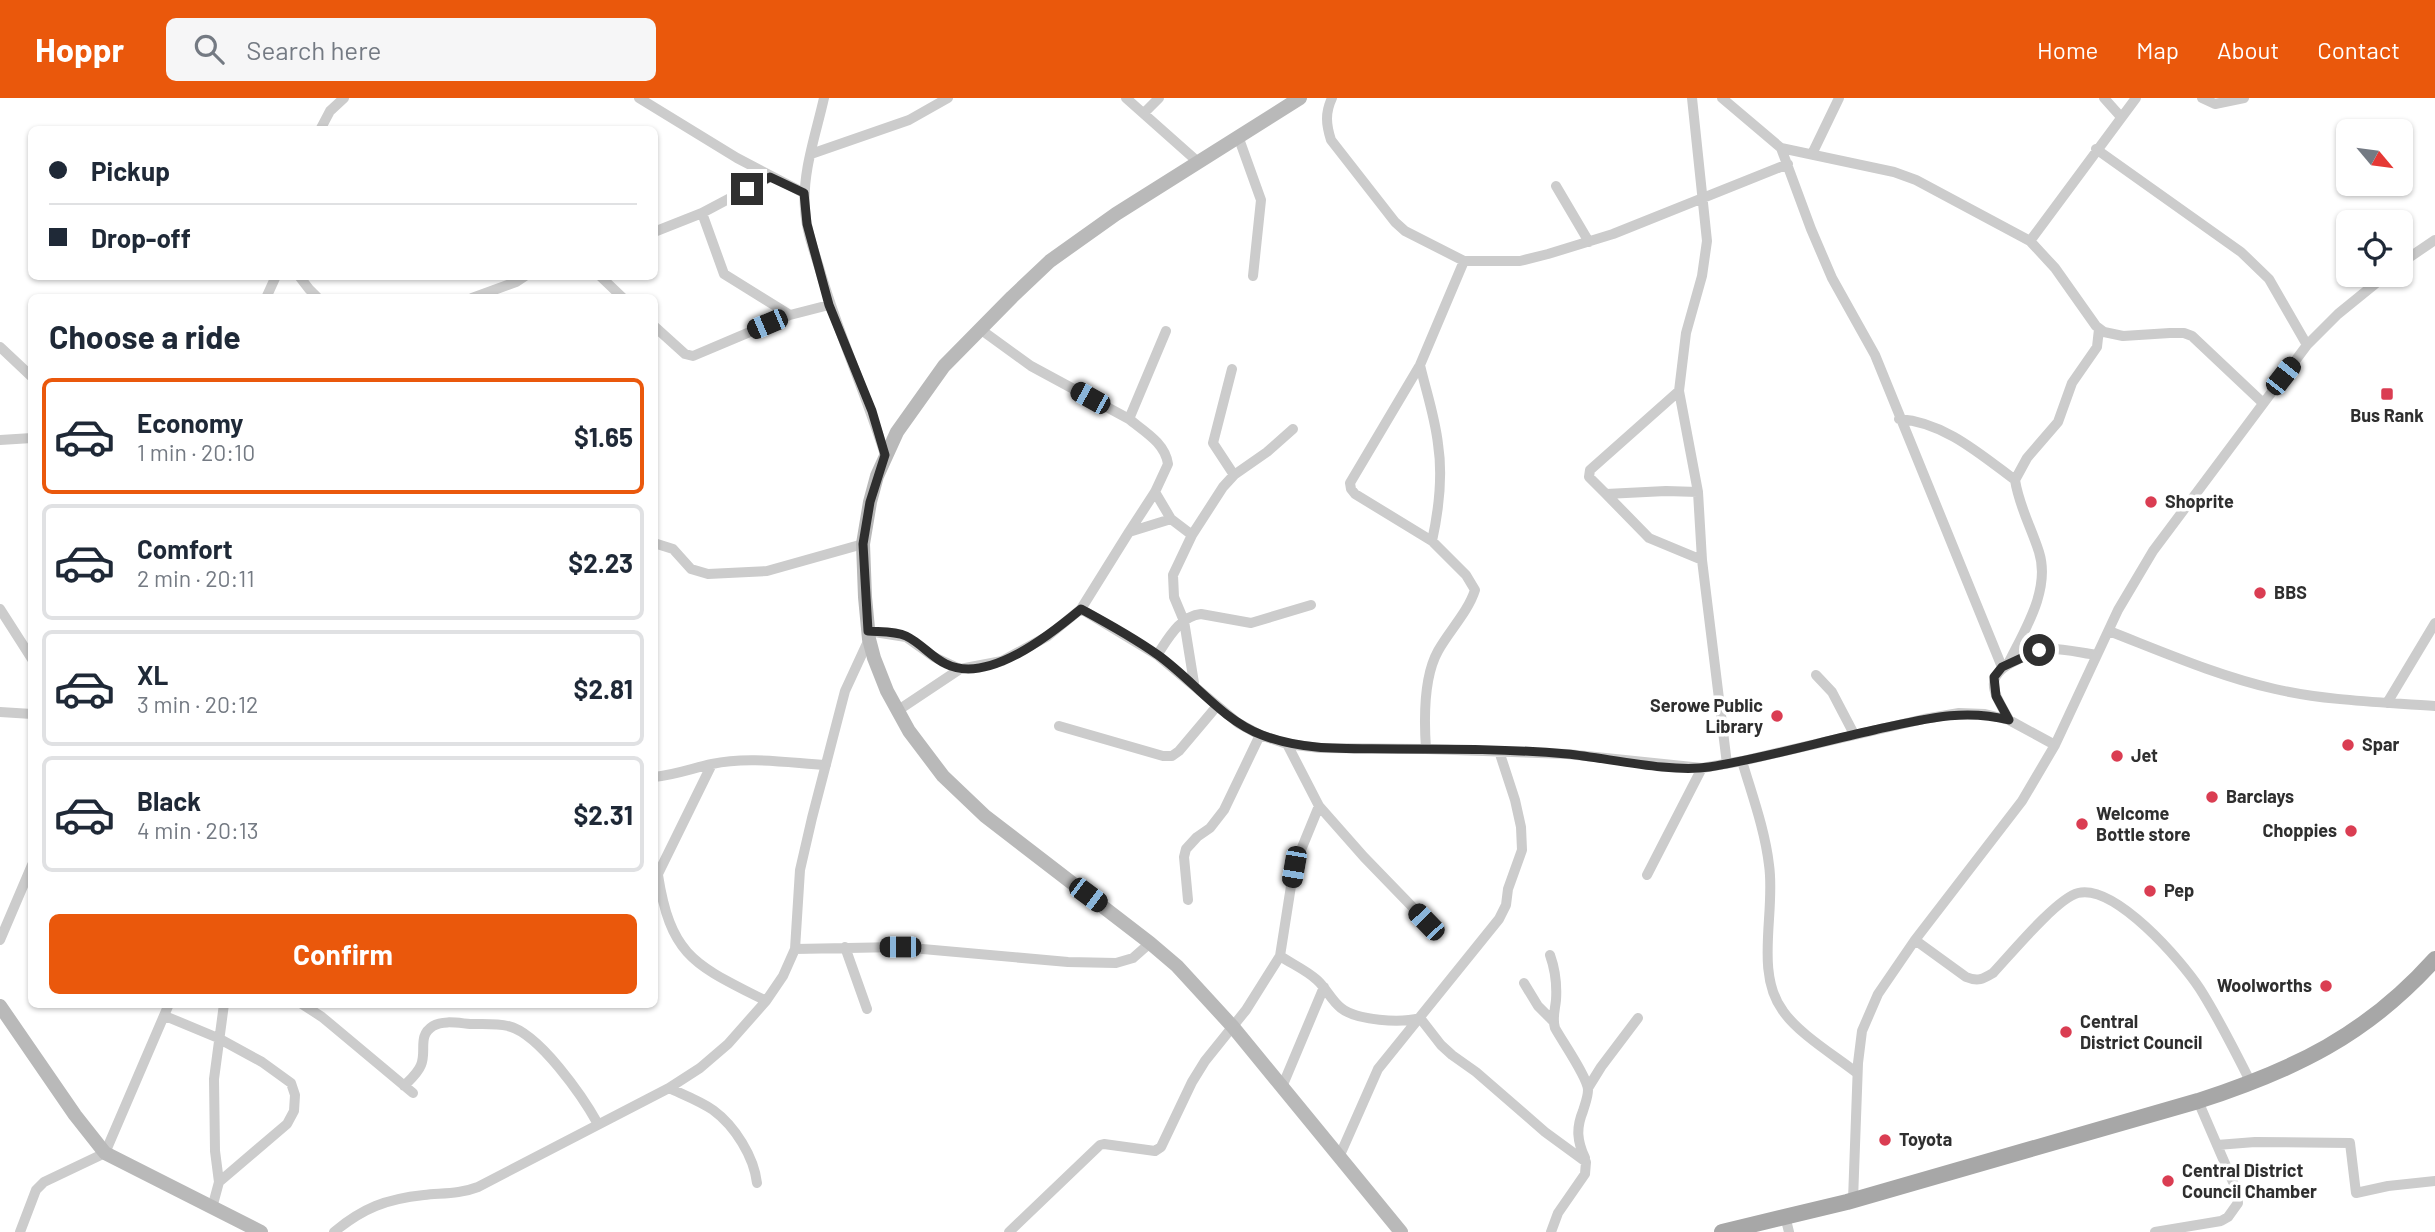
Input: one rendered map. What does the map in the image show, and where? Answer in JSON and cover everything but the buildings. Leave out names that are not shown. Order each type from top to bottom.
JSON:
[{"type":"main road","points":[[1722,1232],[1787,1224],[1853,1200],[2198,1101],[2285,1070],[2332,1046],[2410,987],[2435,959]]},
{"type":"street","points":[[322,126],[330,111],[344,98]]},
{"type":"street","points":[[639,98],[770,177],[804,193]]},
{"type":"street","points":[[824,98],[804,193],[807,224],[829,305],[872,411],[885,455]]},
{"type":"street","points":[[811,154],[909,120],[948,98]]},
{"type":"street","points":[[1126,98],[1198,162]]},
{"type":"street","points":[[1144,113],[1159,98]]},
{"type":"street","points":[[1300,98],[1116,214],[1050,261],[980,328],[925,390],[885,455],[870,502],[863,544],[869,635],[874,658],[897,711],[943,776],[985,816],[1150,943],[1197,987],[1402,1232]]},
{"type":"street","points":[[1332,98],[1326,113],[1331,140],[1395,222],[1417,239],[1464,261],[1520,261],[1589,242],[1703,200],[1788,164]]},
{"type":"street","points":[[1692,98],[1707,241],[1706,257],[1686,334],[1679,391],[1699,492],[1702,560],[1727,764]]},
{"type":"street","points":[[1722,98],[1781,148],[1832,278],[1875,355],[1899,419],[2005,666]]},
{"type":"street","points":[[1812,155],[1839,98]]},
{"type":"street","points":[[2104,98],[2121,117]]},
{"type":"street","points":[[2030,241],[2136,98]]},
{"type":"street","points":[[2202,98],[2216,104],[2244,98]]},
{"type":"street","points":[[1238,136],[1261,200],[1252,276]]},
{"type":"street","points":[[1781,148],[1894,172],[1916,180],[2030,241],[2055,268],[2099,329],[2123,336],[2169,333],[2192,336],[2263,403]]},
{"type":"street","points":[[2096,149],[2241,252],[2275,286],[2307,345]]},
{"type":"street","points":[[658,230],[702,213],[770,177]]},
{"type":"street","points":[[1556,186],[1589,242]]},
{"type":"street","points":[[702,213],[724,274],[790,315]]},
{"type":"street","points":[[2413,255],[2435,240]]},
{"type":"street","points":[[1426,749],[1425,724],[1430,670],[1437,652],[1475,590],[1466,575],[1432,541],[1354,494],[1350,483],[1420,365],[1464,261]]},
{"type":"street","points":[[302,280],[315,294]]},
{"type":"street","points":[[482,294],[519,280]]},
{"type":"street","points":[[604,280],[619,294]]},
{"type":"street","points":[[1853,1200],[1857,1073],[1862,1031],[1878,994],[1915,940],[2022,801],[2055,745],[2127,592],[2152,551],[2307,345],[2338,314],[2371,287]]},
{"type":"street","points":[[658,330],[685,354],[692,356],[790,315],[829,305]]},
{"type":"street","points":[[897,711],[960,669],[1002,661],[1028,649],[1081,609],[1167,469],[1168,459],[1159,444],[1129,419],[1031,366],[980,328]]},
{"type":"street","points":[[2009,720],[1996,696],[1994,677],[2005,666],[2038,601],[2041,561],[2021,509],[2015,480],[2027,458],[2061,417],[2072,383],[2097,347],[2099,329]]},
{"type":"street","points":[[1129,419],[1166,331]]},
{"type":"street","points":[[0,347],[28,373]]},
{"type":"street","points":[[1420,365],[1438,442],[1440,464],[1439,499],[1432,541]]},
{"type":"street","points":[[1231,369],[1213,443],[1234,475]]},
{"type":"street","points":[[1679,391],[1590,470],[1589,477],[1649,538],[1702,560]]},
{"type":"street","points":[[1899,419],[1928,424],[1944,431],[1980,453],[2015,480]]},
{"type":"street","points":[[1194,683],[1184,621],[1174,597],[1173,575],[1192,535],[1234,475],[1267,452],[1293,429]]},
{"type":"street","points":[[0,440],[28,438]]},
{"type":"street","points":[[1155,492],[1171,519],[1192,535]]},
{"type":"street","points":[[1606,494],[1699,492]]},
{"type":"street","points":[[1129,532],[1171,519]]},
{"type":"street","points":[[658,544],[673,549],[691,569],[708,574],[766,571],[863,544]]},
{"type":"street","points":[[1157,654],[1192,615],[1201,614],[1251,623],[1311,605]]},
{"type":"street","points":[[0,609],[28,653]]},
{"type":"street","points":[[1081,609],[1157,654],[1238,723],[1260,735],[1287,744],[1320,748],[1567,754],[1702,768],[1959,713],[1986,714],[2009,720],[2055,745]]},
{"type":"street","points":[[2387,703],[2435,623]]},
{"type":"street","points":[[2109,631],[2139,645],[2275,689],[2333,699],[2435,706]]},
{"type":"street","points":[[869,635],[906,636],[934,657],[960,669]]},
{"type":"street","points":[[334,1232],[356,1214],[386,1201],[464,1192],[478,1187],[669,1088],[700,1068],[728,1044],[766,1001],[783,976],[794,949],[800,870],[845,691],[869,635]]},
{"type":"street","points":[[2005,666],[2044,649],[2097,655]]},
{"type":"street","points":[[1816,675],[1832,692],[1854,734]]},
{"type":"street","points":[[1059,726],[1163,756],[1172,756],[1217,706]]},
{"type":"street","points":[[0,712],[28,714]]},
{"type":"street","points":[[1188,900],[1184,857],[1186,849],[1210,828],[1224,810],[1260,735]]},
{"type":"street","points":[[1287,744],[1319,806],[1426,922]]},
{"type":"street","points":[[1340,1155],[1378,1069],[1499,919],[1506,905],[1508,889],[1521,856],[1521,827],[1499,751]]},
{"type":"street","points":[[658,777],[676,775],[712,764],[739,761],[826,765]]},
{"type":"street","points":[[1742,761],[1770,867],[1771,990],[1782,1011],[1794,1024],[1857,1073]]},
{"type":"street","points":[[658,874],[712,764]]},
{"type":"street","points":[[1647,875],[1702,768]]},
{"type":"street","points":[[1009,1232],[1100,1145],[1155,1151],[1161,1147],[1205,1061],[1261,989],[1280,956],[1294,867],[1319,806]]},
{"type":"street","points":[[0,940],[28,874]]},
{"type":"street","points":[[658,886],[672,932],[683,949],[700,965],[766,1001]]},
{"type":"street","points":[[1915,940],[1966,977],[1975,981],[1982,980],[1993,973],[2066,897],[2090,891],[2101,895],[2114,901],[2154,937],[2198,986],[2251,1083]]},
{"type":"street","points":[[794,949],[900,947],[1068,962],[1116,963],[1133,958],[1150,943]]},
{"type":"street","points":[[845,947],[867,1009]]},
{"type":"street","points":[[1550,955],[1556,988],[1553,1021]]},
{"type":"street","points":[[1280,956],[1310,974],[1343,1010],[1357,1016],[1400,1020],[1420,1018]]},
{"type":"street","points":[[1524,983],[1538,1006],[1553,1021],[1588,1087]]},
{"type":"street","points":[[1282,1087],[1324,987]]},
{"type":"street","points":[[0,1006],[75,1115],[106,1153],[261,1232]]},
{"type":"street","points":[[20,1232],[36,1190],[44,1182],[106,1153],[168,1008]]},
{"type":"street","points":[[212,1208],[219,1182],[214,1079],[223,1008]]},
{"type":"street","points":[[308,1008],[409,1089],[423,1062],[422,1038],[431,1027],[442,1022],[507,1025],[520,1031],[553,1062],[585,1100],[598,1124]]},
{"type":"street","points":[[165,1016],[218,1038],[282,1075],[291,1083],[295,1095],[294,1111],[287,1124],[219,1182]]},
{"type":"street","points":[[1420,1018],[1452,1055],[1476,1072],[1545,1132],[1587,1162]]},
{"type":"street","points":[[1551,1232],[1561,1208],[1585,1174],[1587,1162],[1580,1146],[1578,1127],[1587,1100],[1588,1087],[1638,1018]]},
{"type":"street","points":[[669,1088],[711,1108],[723,1117],[753,1165],[757,1183]]},
{"type":"street","points":[[2155,1232],[2221,1221],[2228,1217],[2238,1203],[2236,1189],[2198,1101]]},
{"type":"street","points":[[2217,1145],[2255,1142],[2350,1143],[2356,1193],[2388,1186],[2435,1181]]},
{"type":"place","name":"Bus Rank","points":[[2387,394]]},
{"type":"place","name":"Shoprite","points":[[2151,502]]},
{"type":"place","name":"BBS","points":[[2260,593]]},
{"type":"place","name":"Serowe Public Library","points":[[1777,716]]},
{"type":"place","name":"Spar","points":[[2348,745]]},
{"type":"place","name":"Jet","points":[[2117,756]]},
{"type":"place","name":"Barclays","points":[[2212,797]]},
{"type":"place","name":"Welcome Bottle store","points":[[2082,824]]},
{"type":"place","name":"Choppies","points":[[2351,831]]},
{"type":"place","name":"Pep","points":[[2150,891]]},
{"type":"place","name":"Woolworths","points":[[2326,986]]},
{"type":"place","name":"Central District Council","points":[[2066,1032]]},
{"type":"place","name":"Toyota","points":[[1885,1140]]},
{"type":"place","name":"Central District Council Chamber","points":[[2168,1181]]},
{"type":"route","points":[[747,189],[770,177],[804,193],[807,224],[829,305],[872,411],[885,455],[870,502],[863,544],[868,631],[906,636],[947,665],[960,669],[1002,661],[1048,636],[1081,609],[1157,654],[1238,723],[1260,735],[1287,744],[1320,748],[1567,754],[1702,768],[1959,713],[1986,714],[2009,720],[1996,696],[1996,672],[2039,650]]}]
